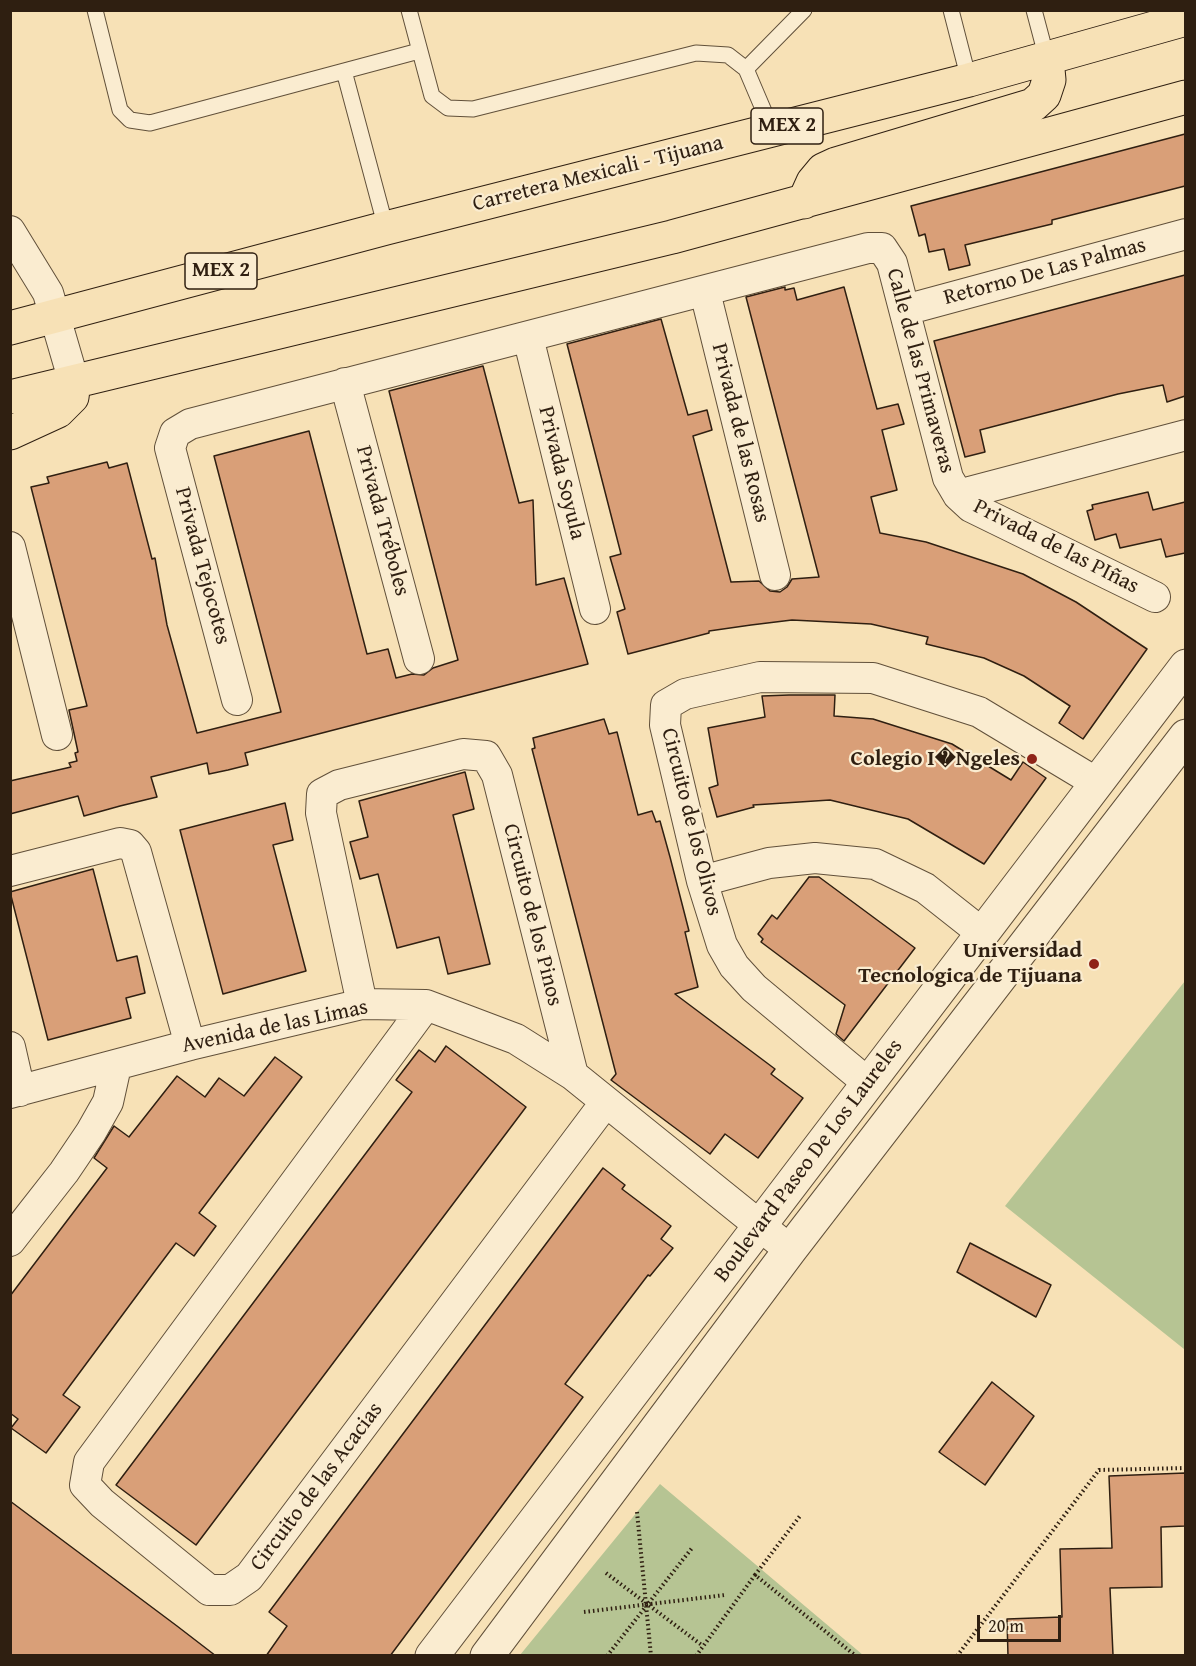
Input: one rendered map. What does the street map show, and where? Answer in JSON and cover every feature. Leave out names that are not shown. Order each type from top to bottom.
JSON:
[{"type":"main road","name":"Carretera Mexicali - Tijuana","points":[[10,328],[386,228],[969,80],[1047,59],[1180,16]]},
{"type":"main road","points":[[804,202],[813,182],[823,170],[836,164],[1032,105],[1044,95],[1049,80],[1047,59]]},
{"type":"main road","points":[[10,397],[672,237],[1185,97]]},
{"type":"main road","points":[[10,433],[58,411],[72,397],[74,382]]},
{"type":"street","points":[[10,231],[36,270],[57,316],[74,382]]},
{"type":"street","name":"Retorno De Las Palmas","points":[[905,310],[1185,234]]},
{"type":"street","name":"Calle de las Primaveras","points":[[705,292],[868,248],[882,248],[892,263],[948,478],[958,495],[1185,435]]},
{"type":"street","points":[[345,383],[705,292]]},
{"type":"street","name":"Privada de las Rosas","points":[[705,292],[776,575]]},
{"type":"street","name":"Privada Soyula","points":[[528,337],[595,609]]},
{"type":"street","name":"Privada Tejocotes","points":[[237,700],[170,448],[175,433],[190,424],[345,383]]},
{"type":"street","name":"Privada Tréboles","points":[[345,383],[419,658]]},
{"type":"street","name":"Privada de las PIñas","points":[[958,495],[971,507],[1155,597]]},
{"type":"street","points":[[10,547],[57,735]]},
{"type":"street","name":"Boulevard Paseo De Los Laureles","points":[[432,1656],[1185,666]]},
{"type":"street","name":"Circuito de los Olivos","points":[[868,1083],[754,988],[734,966],[722,945],[702,881],[665,725],[666,705],[685,694],[760,677],[873,678],[979,712],[1097,783]]},
{"type":"street","name":"Boulevard Paseo De Los Laureles","points":[[486,1656],[790,1250],[1185,736]]},
{"type":"street","name":"Circuito de los Pinos","points":[[362,1004],[321,813],[322,794],[339,785],[463,754],[486,756],[497,775],[573,1076]]},
{"type":"street","points":[[10,871],[120,843],[130,845],[136,852],[190,1045]]},
{"type":"street","points":[[702,881],[769,862],[814,858],[875,864],[925,888],[982,933]]},
{"type":"street","name":"Avenida de las Limas","points":[[15,1092],[190,1045],[362,1004],[426,1005],[516,1039],[573,1076],[790,1250]]},
{"type":"street","name":"Circuito de las Acacias","points":[[426,1005],[89,1462],[85,1485],[102,1503],[209,1590],[230,1590],[249,1577],[605,1103]]},
{"type":"street","points":[[10,1047],[15,1092]]},
{"type":"street","points":[[10,1241],[64,1172],[91,1132],[108,1102],[116,1066]]},
{"type":"lane","points":[[95,10],[120,110],[130,120],[150,123],[419,51]]},
{"type":"lane","points":[[409,10],[432,96],[448,108],[473,109],[696,53],[728,55],[746,69],[772,130]]},
{"type":"lane","points":[[746,69],[804,10]]},
{"type":"lane","points":[[951,10],[969,80]]},
{"type":"lane","points":[[1034,10],[1047,59]]},
{"type":"lane","points":[[345,71],[386,228]]},
{"type":"path","points":[[957,1656],[1099,1470],[1185,1468]]},
{"type":"path","points":[[637,1512],[651,1656]]},
{"type":"path","points":[[696,1656],[800,1516]]},
{"type":"path","points":[[607,1656],[692,1548]]},
{"type":"path","points":[[606,1573],[703,1647]]},
{"type":"path","points":[[755,1575],[856,1656]]},
{"type":"path","points":[[584,1612],[724,1595]]},
{"type":"green space","points":[[1185,981],[1186,1347],[1184,1349],[1005,1206]]},
{"type":"green space","points":[[660,1484],[863,1655],[520,1655]]},
{"type":"building","points":[[1185,134],[1185,186],[1052,220],[1052,224],[965,245],[970,265],[949,270],[944,249],[929,252],[925,234],[919,236],[911,206]]},
{"type":"building","points":[[1185,275],[1185,396],[1167,402],[1163,385],[1118,394],[980,430],[985,452],[965,457],[934,341]]},
{"type":"building","points":[[785,287],[785,290],[794,288],[797,300],[844,287],[877,409],[898,404],[904,424],[882,430],[897,490],[871,497],[880,533],[926,542],[1023,574],[1076,602],[1147,649],[1083,739],[1059,723],[1070,706],[1024,676],[984,658],[926,644],[928,637],[871,624],[792,620],[751,625],[709,631],[709,633],[628,654],[617,612],[625,609],[610,557],[621,554],[567,344],[661,319],[688,415],[707,410],[712,430],[693,436],[731,582],[759,581],[770,591],[780,592],[792,579],[819,577],[746,297]]},
{"type":"building","points":[[483,366],[519,503],[533,500],[536,585],[564,578],[588,664],[245,753],[248,765],[209,774],[207,763],[151,777],[157,797],[84,816],[78,796],[10,814],[10,781],[71,767],[69,763],[77,761],[75,753],[78,752],[69,710],[87,706],[31,487],[49,483],[47,477],[107,462],[109,468],[127,463],[152,559],[155,558],[167,625],[197,733],[281,712],[214,456],[309,431],[367,654],[388,649],[396,678],[412,674],[424,675],[433,668],[458,660],[389,391]]},
{"type":"building","points":[[1148,492],[1153,510],[1185,502],[1185,553],[1166,557],[1161,539],[1120,548],[1116,534],[1095,540],[1087,511],[1093,509],[1092,505]]},
{"type":"building","points":[[835,695],[834,716],[873,719],[952,744],[1011,780],[1023,762],[1046,778],[984,864],[908,819],[830,800],[753,805],[754,807],[717,817],[709,788],[718,785],[708,728],[765,717],[762,696]]},
{"type":"building","points":[[604,719],[609,734],[617,732],[638,815],[652,811],[656,822],[660,821],[670,857],[689,931],[685,932],[698,987],[675,994],[775,1069],[771,1074],[803,1098],[758,1158],[725,1134],[710,1154],[611,1080],[616,1074],[532,749],[535,748],[533,738]]},
{"type":"building","points":[[465,772],[474,809],[453,815],[490,964],[448,974],[439,937],[397,948],[378,874],[360,879],[350,842],[368,837],[359,801]]},
{"type":"building","points":[[285,803],[293,840],[273,845],[306,971],[223,994],[180,830]]},
{"type":"building","points":[[93,869],[117,961],[137,956],[145,993],[126,998],[131,1018],[48,1040],[10,892]]},
{"type":"building","points":[[809,877],[819,877],[915,948],[844,1041],[836,1034],[845,1005],[761,942],[763,939],[758,934],[772,915],[777,919]]},
{"type":"building","points":[[446,1046],[526,1107],[196,1545],[116,1485],[412,1092],[396,1080],[419,1050],[435,1062]]},
{"type":"building","points":[[275,1057],[302,1077],[199,1213],[216,1226],[194,1256],[176,1243],[152,1275],[63,1395],[80,1407],[46,1453],[11,1428],[18,1419],[10,1413],[10,1296],[107,1168],[94,1158],[114,1126],[129,1137],[177,1076],[205,1097],[219,1078],[244,1096]]},
{"type":"building","points":[[603,1168],[625,1185],[622,1189],[671,1226],[661,1239],[673,1248],[650,1276],[648,1275],[565,1384],[583,1397],[390,1656],[266,1656],[287,1626],[269,1612]]},
{"type":"building","points":[[970,1243],[1051,1285],[1036,1317],[957,1272]]},
{"type":"building","points":[[992,1382],[1034,1416],[985,1485],[939,1452]]},
{"type":"building","points":[[1185,1473],[1185,1526],[1161,1527],[1162,1587],[1110,1588],[1113,1655],[1008,1656],[1007,1619],[1062,1617],[1060,1549],[1112,1548],[1109,1476]]},
{"type":"building","points":[[10,1501],[177,1626],[216,1656],[10,1656]]},
{"type":"place","name":"Colegio I�Ngeles","points":[[1032,759]]},
{"type":"place","name":"Universidad Tecnologica de Tijuana","points":[[1094,964]]}]
